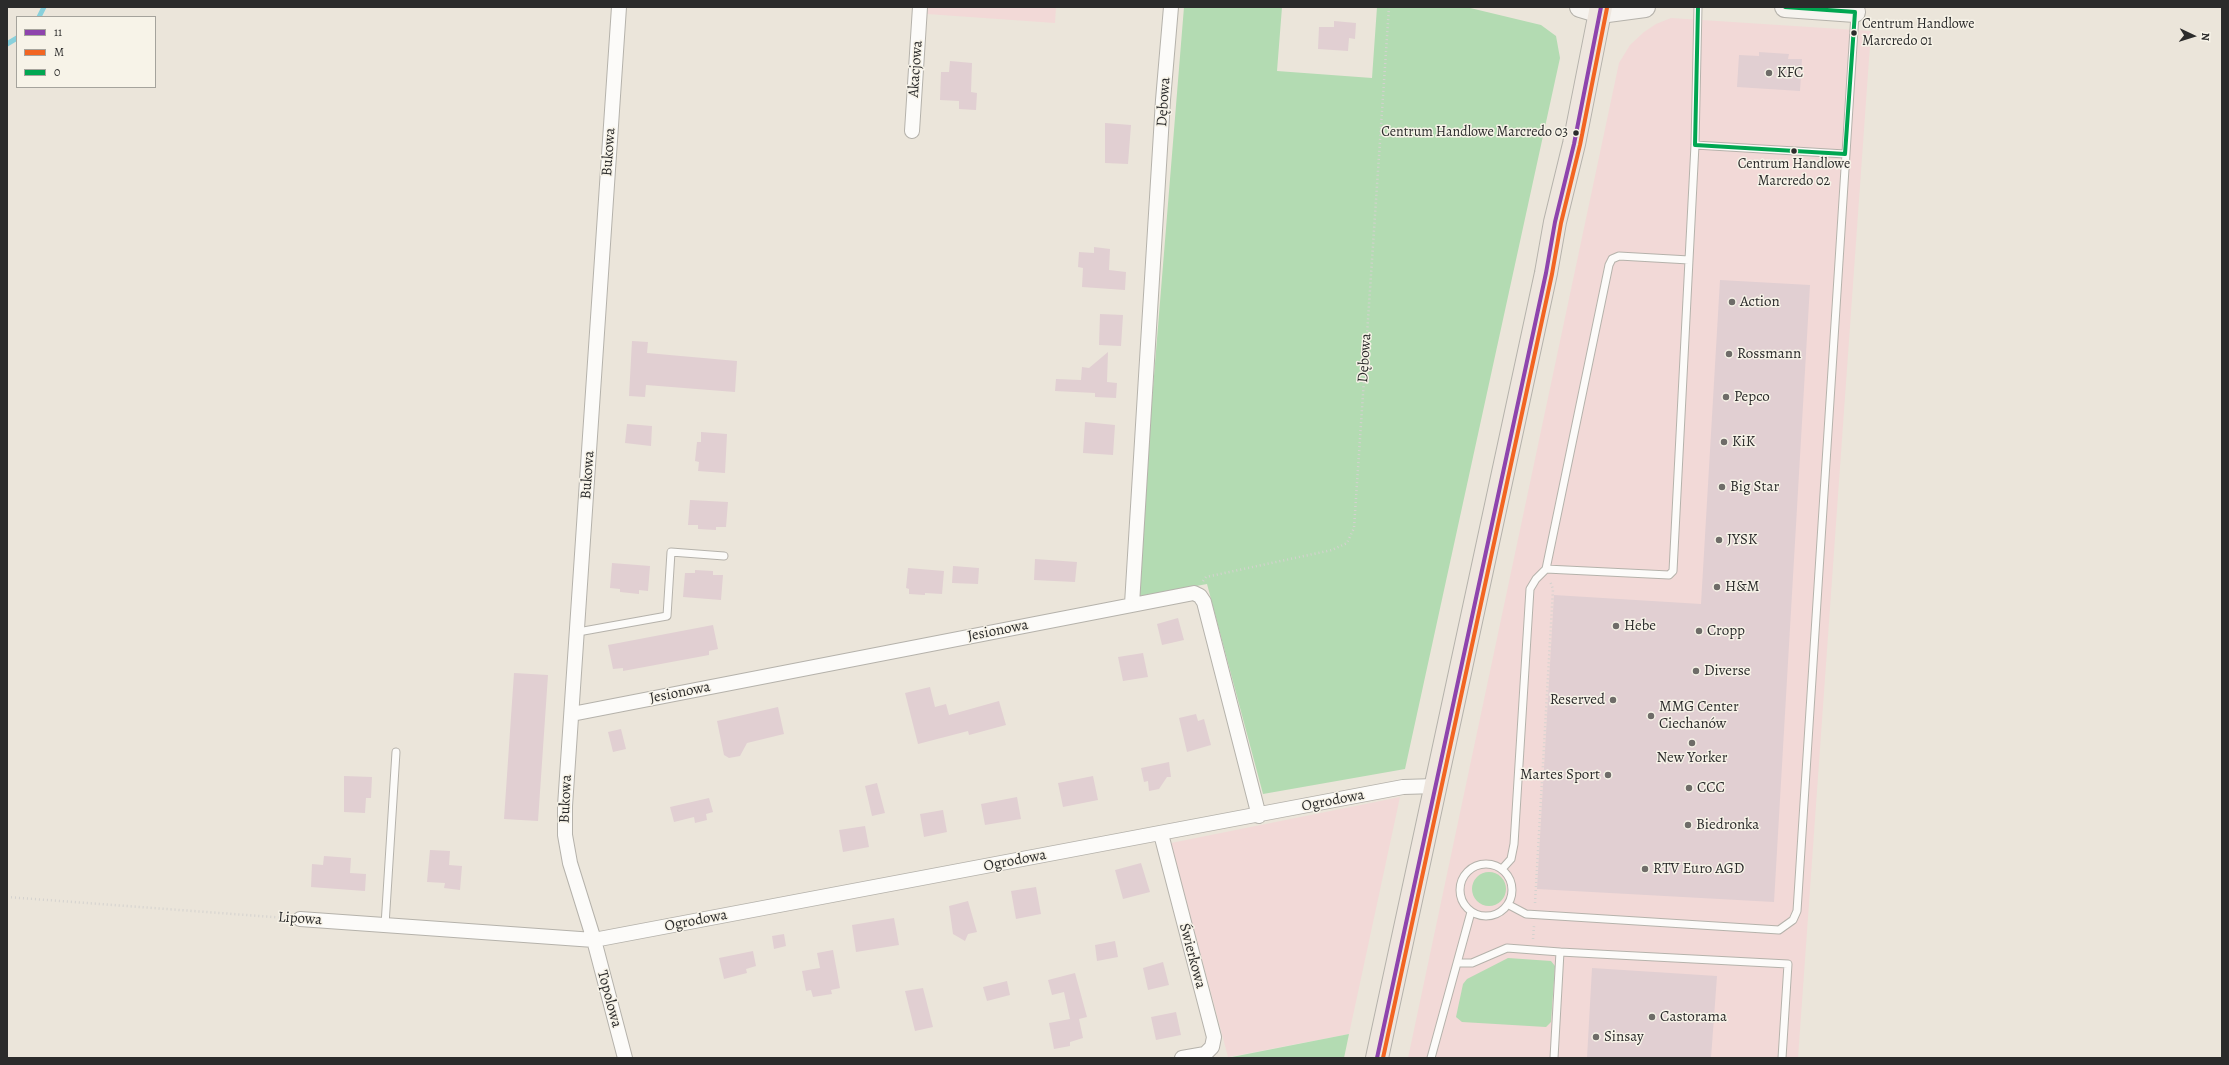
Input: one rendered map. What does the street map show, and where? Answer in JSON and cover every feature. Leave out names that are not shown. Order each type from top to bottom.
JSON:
[{"type":"main road","points":[[1378,1058],[1545,280],[1555,222],[1574,144],[1594,9],[1644,7]]},
{"type":"main road","points":[[1785,7],[1855,12]]},
{"type":"street","name":"Bukowa","points":[[594,940],[570,863],[565,835],[565,806],[578,632],[619,7]]},
{"type":"street","name":"Akacjowa","points":[[912,131],[920,7]]},
{"type":"street","name":"Dębowa","points":[[1132,604],[1171,7]]},
{"type":"street","name":"Jesionowa","points":[[572,714],[1194,593]]},
{"type":"street","points":[[1194,593],[1200,596],[1204,602],[1259,816]]},
{"type":"street","name":"Ogrodowa","points":[[594,940],[1259,816],[1403,787],[1436,786]]},
{"type":"street","name":"Świerkowa","points":[[1160,834],[1214,1037],[1212,1047],[1204,1054],[1182,1058]]},
{"type":"street","name":"Lipowa","points":[[300,919],[594,940]]},
{"type":"street","name":"Topolowa","points":[[594,940],[625,1058]]},
{"type":"lane","points":[[1546,569],[1668,575],[1673,571],[1695,145],[1698,7]]},
{"type":"lane","points":[[1508,905],[1526,914],[1779,930],[1793,920],[1797,911],[1855,12]]},
{"type":"lane","points":[[1695,145],[1845,154]]},
{"type":"lane","points":[[1502,869],[1511,859],[1514,844],[1530,589],[1536,579],[1546,569],[1609,265],[1612,259],[1619,256],[1689,260]]},
{"type":"lane","points":[[578,632],[667,616],[671,552],[724,556]]},
{"type":"lane","points":[[385,925],[396,752]]},
{"type":"lane","points":[[1482,864],[1493,864],[1502,869],[1511,879],[1513,892],[1508,905],[1501,912],[1491,916],[1481,916],[1471,912],[1464,904],[1460,895],[1460,884],[1465,874],[1473,867],[1482,864]]},
{"type":"lane","points":[[1431,1058],[1471,912]]},
{"type":"lane","points":[[1458,963],[1472,962],[1507,948],[1788,964],[1782,1058]]},
{"type":"lane","points":[[1554,1058],[1560,952]]},
{"type":"path","name":"Dębowa","points":[[1194,593],[1206,577],[1332,550],[1347,543],[1354,528],[1389,7]]},
{"type":"path","points":[[1533,934],[1553,589],[1546,569]]},
{"type":"path","name":"Lipowa","points":[[7,897],[300,919]]},
{"type":"shaded area","points":[[928,7],[1056,7],[1055,23],[927,14]]},
{"type":"shaded area","points":[[1671,18],[1871,31],[1798,1058],[1408,1058],[1619,63],[1630,45],[1644,32],[1656,24]]},
{"type":"shaded area","points":[[1400,797],[1349,1034],[1228,1057],[1171,843]]},
{"type":"green space","points":[[1184,7],[1282,7],[1277,71],[1372,78],[1377,7],[1466,7],[1541,25],[1556,36],[1560,58],[1405,769],[1263,794],[1207,584],[1136,597]]},
{"type":"green space","points":[[1492,872],[1501,877],[1505,882],[1505,896],[1501,901],[1496,905],[1486,906],[1482,905],[1473,896],[1472,886],[1473,882],[1482,873]]},
{"type":"green space","points":[[1508,958],[1551,961],[1555,966],[1551,1022],[1546,1027],[1462,1022],[1456,1017],[1463,984],[1467,979]]},
{"type":"green space","points":[[1349,1034],[1344,1058],[1232,1057]]},
{"type":"building","points":[[1334,21],[1356,23],[1355,39],[1349,38],[1348,51],[1318,49],[1319,27],[1334,27]]},
{"type":"building","name":"KFC","points":[[1759,52],[1789,54],[1788,59],[1802,59],[1800,91],[1737,87],[1739,55],[1759,56]]},
{"type":"building","points":[[950,61],[972,63],[971,92],[977,93],[976,110],[959,109],[959,101],[940,100],[941,72],[949,72]]},
{"type":"building","points":[[1105,123],[1131,125],[1128,164],[1105,163]]},
{"type":"building","points":[[1094,247],[1110,249],[1109,270],[1126,272],[1125,290],[1082,287],[1083,268],[1078,267],[1079,252],[1094,253]]},
{"type":"building","points":[[1720,280],[1810,285],[1774,902],[1537,889],[1554,595],[1701,604]]},
{"type":"building","points":[[1100,314],[1123,315],[1121,346],[1099,345]]},
{"type":"building","points":[[632,341],[648,342],[647,353],[737,361],[735,392],[646,385],[645,397],[629,396]]},
{"type":"building","points":[[1108,352],[1107,382],[1117,383],[1116,398],[1095,397],[1095,393],[1055,391],[1056,379],[1081,380],[1082,367],[1089,368]]},
{"type":"building","points":[[1085,422],[1115,425],[1113,455],[1083,453]]},
{"type":"building","points":[[627,424],[652,426],[651,446],[625,443]]},
{"type":"building","points":[[701,432],[727,434],[725,473],[698,471],[699,462],[695,461],[697,442],[701,442]]},
{"type":"building","points":[[690,500],[728,502],[726,527],[716,527],[716,530],[698,529],[698,525],[688,525]]},
{"type":"building","points":[[1035,559],[1077,562],[1075,582],[1034,580]]},
{"type":"building","points":[[612,563],[650,566],[648,591],[639,590],[639,594],[620,592],[620,589],[610,588]]},
{"type":"building","points":[[953,566],[979,568],[978,584],[952,583]]},
{"type":"building","points":[[908,568],[944,571],[942,594],[909,594],[909,589],[906,588]]},
{"type":"building","points":[[695,570],[713,571],[713,575],[723,575],[721,600],[683,597],[685,573],[695,573]]},
{"type":"building","points":[[1178,618],[1184,640],[1162,645],[1157,624]]},
{"type":"building","points":[[713,625],[718,649],[709,651],[709,655],[623,671],[623,668],[613,669],[608,645]]},
{"type":"building","points":[[1143,653],[1148,677],[1123,681],[1118,657]]},
{"type":"building","points":[[514,673],[548,675],[538,821],[504,819]]},
{"type":"building","points":[[930,687],[935,707],[946,704],[949,715],[999,701],[1006,725],[969,735],[968,731],[918,744],[905,693]]},
{"type":"building","points":[[778,707],[784,734],[747,743],[740,756],[729,758],[724,755],[717,721]]},
{"type":"building","points":[[1196,714],[1198,721],[1204,719],[1211,745],[1187,752],[1179,718]]},
{"type":"building","points":[[621,729],[626,749],[613,752],[608,732]]},
{"type":"building","points":[[1169,762],[1171,777],[1167,777],[1159,789],[1149,791],[1148,781],[1144,782],[1141,768]]},
{"type":"building","points":[[344,776],[372,777],[371,798],[366,798],[365,813],[344,812]]},
{"type":"building","points":[[1093,776],[1098,800],[1063,807],[1058,783]]},
{"type":"building","points":[[877,783],[885,813],[872,816],[865,786]]},
{"type":"building","points":[[1017,797],[1021,819],[985,825],[981,804]]},
{"type":"building","points":[[709,798],[713,812],[706,814],[707,820],[695,823],[694,817],[674,822],[670,807]]},
{"type":"building","points":[[943,810],[947,832],[924,837],[920,814]]},
{"type":"building","points":[[865,826],[869,847],[843,852],[839,830]]},
{"type":"building","points":[[430,850],[450,851],[449,865],[462,866],[460,890],[444,888],[445,883],[427,882]]},
{"type":"building","points":[[324,856],[351,858],[350,873],[366,874],[365,891],[311,887],[312,864],[323,865]]},
{"type":"building","points":[[1141,863],[1150,892],[1123,899],[1115,870]]},
{"type":"building","points":[[1036,887],[1041,914],[1016,919],[1011,891]]},
{"type":"building","points":[[968,901],[977,932],[968,934],[965,941],[953,934],[949,906]]},
{"type":"building","points":[[894,918],[899,945],[856,952],[852,925]]},
{"type":"building","points":[[784,934],[786,946],[774,949],[772,936]]},
{"type":"building","points":[[1115,941],[1118,957],[1097,961],[1095,945]]},
{"type":"building","points":[[833,950],[840,988],[831,990],[832,994],[813,997],[811,990],[806,991],[802,971],[820,968],[817,953]]},
{"type":"building","points":[[753,951],[756,966],[746,969],[747,973],[724,979],[719,958]]},
{"type":"building","points":[[1163,962],[1169,985],[1148,990],[1143,968]]},
{"type":"building","name":"Castorama","points":[[1592,968],[1717,976],[1711,1058],[1587,1058]]},
{"type":"building","points":[[1075,973],[1087,1017],[1079,1019],[1083,1038],[1070,1042],[1070,1046],[1054,1049],[1049,1023],[1070,1019],[1064,992],[1052,995],[1048,980]]},
{"type":"building","points":[[1007,981],[1010,995],[987,1001],[983,987]]},
{"type":"building","points":[[923,988],[933,1027],[915,1031],[905,991]]},
{"type":"building","points":[[1176,1012],[1181,1035],[1156,1040],[1151,1017]]},
{"type":"waterway","points":[[40,16],[44,7]]},
{"type":"waterway","points":[[7,44],[16,39]]},
{"type":"transit line","name":"11","points":[[1377,1058],[1546,273],[1555,222],[1574,144],[1601,7]]},
{"type":"transit line","name":"0","points":[[1698,7],[1695,145],[1845,154],[1855,12],[1785,7]]},
{"type":"transit line","name":"M","points":[[1383,1058],[1552,274],[1561,223],[1580,145],[1607,8]]},
{"type":"place","name":"Centrum Handlowe Marcredo 01","points":[[1854,33]]},
{"type":"place","name":"KFC","points":[[1769,73]]},
{"type":"place","name":"Centrum Handlowe Marcredo 03","points":[[1576,133]]},
{"type":"place","name":"Centrum Handlowe Marcredo 02","points":[[1794,151]]},
{"type":"place","name":"Action","points":[[1732,302]]},
{"type":"place","name":"Rossmann","points":[[1729,354]]},
{"type":"place","name":"Pepco","points":[[1726,397]]},
{"type":"place","name":"KiK","points":[[1724,442]]},
{"type":"place","name":"Big Star","points":[[1722,487]]},
{"type":"place","name":"JYSK","points":[[1719,540]]},
{"type":"place","name":"H&M","points":[[1717,587]]},
{"type":"place","name":"Hebe","points":[[1616,626]]},
{"type":"place","name":"Cropp","points":[[1699,631]]},
{"type":"place","name":"Diverse","points":[[1696,671]]},
{"type":"place","name":"Reserved","points":[[1613,700]]},
{"type":"place","name":"MMG Center Ciechanów","points":[[1651,716]]},
{"type":"place","name":"New Yorker","points":[[1692,743]]},
{"type":"place","name":"Martes Sport","points":[[1608,775]]},
{"type":"place","name":"CCC","points":[[1689,788]]},
{"type":"place","name":"Biedronka","points":[[1688,825]]},
{"type":"place","name":"RTV Euro AGD","points":[[1645,869]]},
{"type":"place","name":"Castorama","points":[[1652,1017]]},
{"type":"place","name":"Sinsay","points":[[1596,1037]]}]
